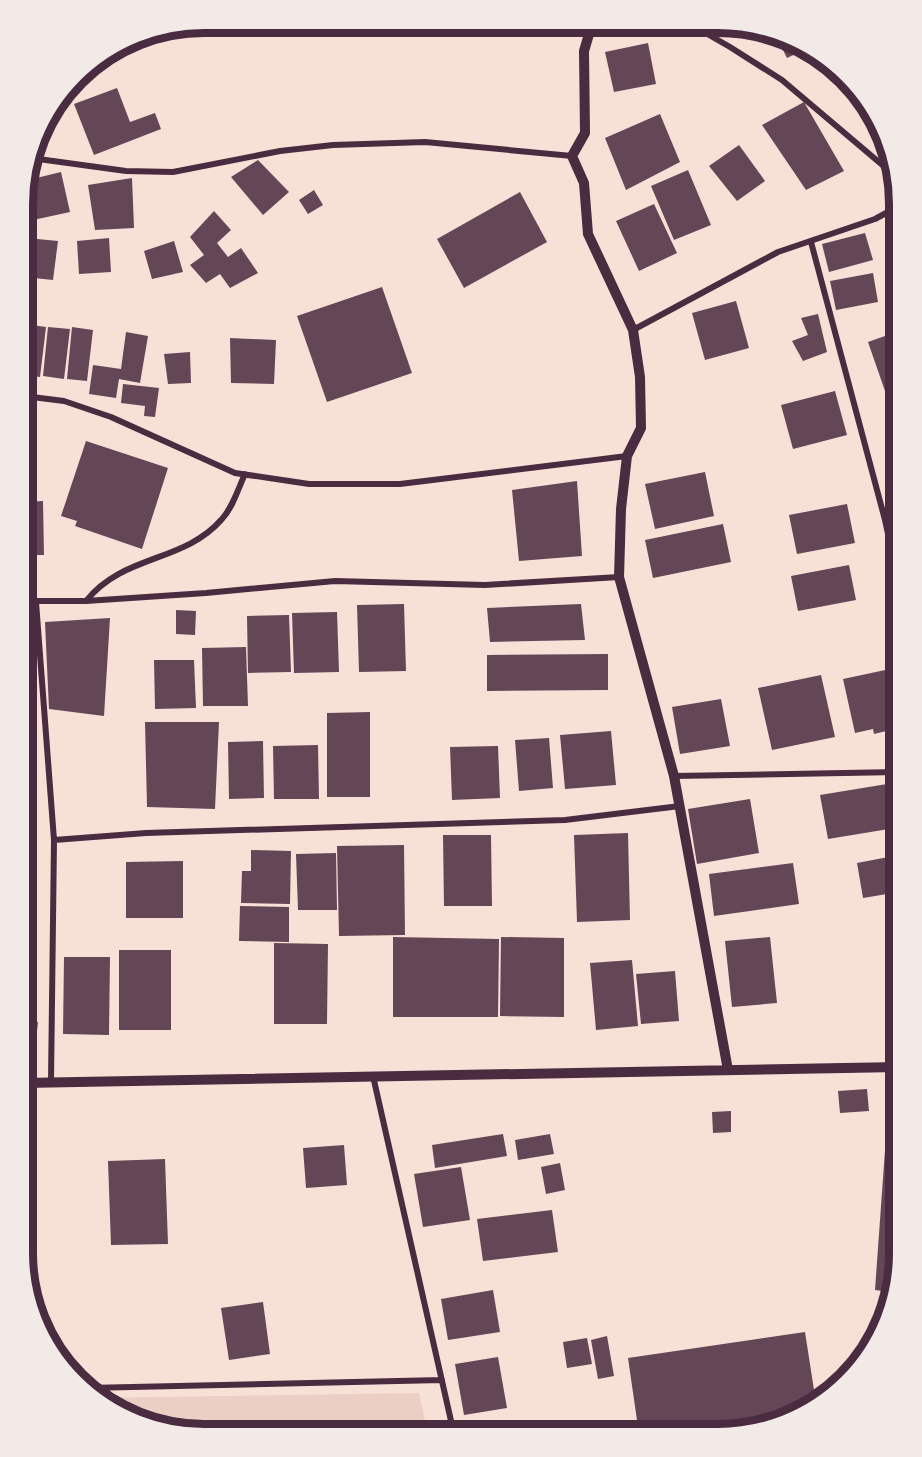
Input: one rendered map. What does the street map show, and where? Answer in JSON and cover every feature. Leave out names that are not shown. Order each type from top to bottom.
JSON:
[{"type":"street","points":[[572,156],[585,133],[584,51],[589,33]]},
{"type":"street","points":[[706,33],[782,80],[885,167]]},
{"type":"street","points":[[39,159],[126,171],[173,172],[280,151],[333,145],[425,142],[572,156]]},
{"type":"street","points":[[572,156],[584,183],[588,234],[633,330],[640,377],[640,428],[627,456],[621,509],[619,577],[674,776],[728,1070]]},
{"type":"street","points":[[633,330],[778,252],[875,219],[889,212]]},
{"type":"street","points":[[811,242],[889,538]]},
{"type":"street","points":[[33,397],[64,401],[111,417],[235,473],[309,484],[400,484],[627,456]]},
{"type":"street","points":[[86,601],[103,582],[119,572],[166,556],[208,532],[223,518],[245,474]]},
{"type":"street","points":[[33,602],[86,601],[206,593],[335,581],[484,585],[619,577]]},
{"type":"street","points":[[36,602],[54,840],[51,1081]]},
{"type":"street","points":[[674,776],[889,772]]},
{"type":"street","points":[[54,840],[147,833],[565,820],[680,806]]},
{"type":"street","points":[[33,1082],[889,1067]]},
{"type":"street","points":[[373,1076],[452,1424]]},
{"type":"street","points":[[99,1388],[442,1380]]},
{"type":"shaded area","points":[[419,1393],[426,1424],[182,1423],[139,1411],[114,1398]]},
{"type":"building","points":[[149,42],[123,57],[122,55]]},
{"type":"building","points":[[648,43],[656,84],[614,92],[605,52]]},
{"type":"building","points":[[781,45],[797,53],[787,58]]},
{"type":"building","points":[[117,88],[130,122],[155,113],[161,129],[94,155],[74,104]]},
{"type":"building","points":[[804,102],[844,171],[806,190],[762,125]]},
{"type":"building","points":[[660,114],[680,162],[626,190],[605,138]]},
{"type":"building","points":[[739,145],[765,181],[737,201],[709,166]]},
{"type":"building","points":[[258,160],[289,192],[263,215],[231,177]]},
{"type":"building","points":[[688,170],[711,225],[674,240],[651,186]]},
{"type":"building","points":[[61,172],[70,212],[33,220],[35,178]]},
{"type":"building","points":[[132,178],[134,228],[95,230],[88,185]]},
{"type":"building","points":[[314,190],[323,205],[308,214],[299,200]]},
{"type":"building","points":[[520,192],[547,242],[464,288],[437,239]]},
{"type":"building","points":[[654,204],[677,253],[639,271],[616,221]]},
{"type":"building","points":[[214,211],[231,230],[217,243],[228,257],[241,248],[258,273],[230,288],[220,274],[206,283],[190,265],[204,255],[190,237]]},
{"type":"building","points":[[865,233],[873,260],[829,272],[822,244]]},
{"type":"building","points":[[109,238],[111,272],[79,274],[77,241]]},
{"type":"building","points":[[33,239],[58,241],[53,280],[33,278]]},
{"type":"building","points":[[174,241],[183,272],[152,279],[144,251]]},
{"type":"building","points":[[873,273],[878,302],[836,310],[830,281]]},
{"type":"building","points":[[382,287],[412,373],[327,402],[297,316]]},
{"type":"building","points":[[736,301],[749,348],[705,360],[692,313]]},
{"type":"building","points":[[818,314],[827,352],[803,361],[792,341],[808,335],[801,318]]},
{"type":"building","points":[[33,325],[46,327],[40,377],[33,376]]},
{"type":"building","points":[[48,327],[70,329],[64,379],[43,376]]},
{"type":"building","points":[[72,327],[93,330],[87,381],[67,379]]},
{"type":"building","points":[[126,332],[148,336],[140,383],[119,379],[116,398],[89,394],[93,365],[121,369]]},
{"type":"building","points":[[889,335],[889,390],[885,391],[868,342]]},
{"type":"building","points":[[230,338],[276,340],[274,384],[231,383]]},
{"type":"building","points":[[190,352],[191,383],[168,384],[164,354]]},
{"type":"building","points":[[123,384],[159,388],[155,417],[144,416],[145,406],[121,403]]},
{"type":"building","points":[[835,391],[847,435],[793,449],[781,405]]},
{"type":"building","points":[[86,441],[168,468],[142,549],[75,526],[77,521],[61,516]]},
{"type":"building","points":[[705,472],[714,516],[655,529],[645,484]]},
{"type":"building","points":[[577,481],[582,556],[519,561],[512,490]]},
{"type":"building","points":[[43,501],[44,555],[33,555],[33,502]]},
{"type":"building","points":[[847,504],[855,543],[797,554],[789,515]]},
{"type":"building","points":[[723,524],[731,562],[653,578],[645,540]]},
{"type":"building","points":[[849,565],[856,600],[798,611],[791,576]]},
{"type":"building","points":[[404,604],[406,671],[359,672],[357,605]]},
{"type":"building","points":[[581,604],[585,640],[490,642],[487,608]]},
{"type":"building","points":[[176,610],[196,611],[195,635],[176,634]]},
{"type":"building","points":[[337,612],[339,672],[294,673],[292,613]]},
{"type":"building","points":[[289,615],[291,672],[248,673],[247,616]]},
{"type":"building","points":[[110,618],[104,716],[49,709],[45,622]]},
{"type":"building","points":[[246,647],[248,706],[203,706],[202,648]]},
{"type":"building","points":[[608,654],[608,690],[487,691],[487,655]]},
{"type":"building","points":[[154,660],[194,660],[196,708],[155,709]]},
{"type":"building","points":[[889,669],[889,730],[874,734],[873,729],[855,733],[843,679]]},
{"type":"building","points":[[821,675],[835,737],[772,750],[758,688]]},
{"type":"building","points":[[721,699],[730,746],[680,754],[672,707]]},
{"type":"building","points":[[370,712],[370,797],[327,797],[327,713]]},
{"type":"building","points":[[145,722],[219,722],[215,809],[147,807]]},
{"type":"building","points":[[33,728],[37,728],[33,798]]},
{"type":"building","points":[[611,731],[616,785],[565,789],[560,735]]},
{"type":"building","points":[[549,738],[553,788],[519,791],[515,740]]},
{"type":"building","points":[[263,741],[264,798],[229,799],[228,742]]},
{"type":"building","points":[[318,745],[319,799],[274,799],[273,746]]},
{"type":"building","points":[[498,746],[500,798],[452,800],[450,747]]},
{"type":"building","points":[[887,784],[889,829],[828,839],[820,795]]},
{"type":"building","points":[[750,799],[759,853],[697,864],[688,809]]},
{"type":"building","points":[[628,833],[630,920],[577,922],[574,835]]},
{"type":"building","points":[[443,835],[491,835],[492,906],[444,906]]},
{"type":"building","points":[[404,845],[405,935],[339,936],[337,846]]},
{"type":"building","points":[[251,850],[291,851],[290,904],[241,903],[242,871],[251,871]]},
{"type":"building","points":[[336,853],[337,910],[298,910],[296,854]]},
{"type":"building","points":[[889,857],[889,894],[863,898],[857,863]]},
{"type":"building","points":[[183,861],[183,918],[126,918],[126,862]]},
{"type":"building","points":[[793,863],[799,904],[714,916],[709,874]]},
{"type":"building","points":[[240,906],[289,907],[289,942],[239,941]]},
{"type":"building","points":[[393,937],[499,939],[498,1017],[393,1017]]},
{"type":"building","points":[[501,937],[564,938],[564,1017],[500,1016]]},
{"type":"building","points":[[770,937],[777,1003],[732,1007],[725,941]]},
{"type":"building","points":[[274,943],[328,944],[327,1024],[274,1024]]},
{"type":"building","points":[[119,950],[171,950],[171,1030],[119,1030]]},
{"type":"building","points":[[64,957],[110,957],[109,1035],[63,1034]]},
{"type":"building","points":[[632,960],[638,1026],[596,1030],[590,963]]},
{"type":"building","points":[[675,971],[679,1021],[641,1024],[636,974]]},
{"type":"building","points":[[33,1021],[38,1022],[36,1041],[33,1041]]},
{"type":"building","points":[[867,1089],[869,1111],[840,1113],[838,1091]]},
{"type":"building","points":[[889,1102],[889,1129],[887,1129]]},
{"type":"building","points":[[731,1111],[731,1132],[713,1133],[712,1112]]},
{"type":"building","points":[[503,1134],[507,1156],[435,1168],[432,1145]]},
{"type":"building","points":[[550,1134],[554,1154],[518,1160],[515,1140]]},
{"type":"building","points":[[886,1136],[889,1136],[889,1264],[885,1291],[875,1290]]},
{"type":"building","points":[[344,1145],[347,1185],[306,1188],[303,1148]]},
{"type":"building","points":[[165,1159],[168,1244],[111,1245],[108,1161]]},
{"type":"building","points":[[560,1163],[565,1190],[546,1194],[541,1167]]},
{"type":"building","points":[[461,1167],[470,1220],[423,1227],[414,1174]]},
{"type":"building","points":[[552,1210],[558,1252],[483,1261],[477,1219]]},
{"type":"building","points":[[493,1290],[500,1332],[448,1340],[441,1299]]},
{"type":"building","points":[[263,1302],[270,1354],[229,1360],[221,1308]]},
{"type":"building","points":[[805,1332],[815,1394],[783,1411],[751,1421],[729,1424],[638,1424],[628,1358]]},
{"type":"building","points":[[607,1336],[614,1376],[598,1379],[591,1340]]},
{"type":"building","points":[[587,1338],[592,1364],[567,1368],[563,1342]]},
{"type":"building","points":[[498,1357],[507,1408],[464,1415],[455,1364]]}]
